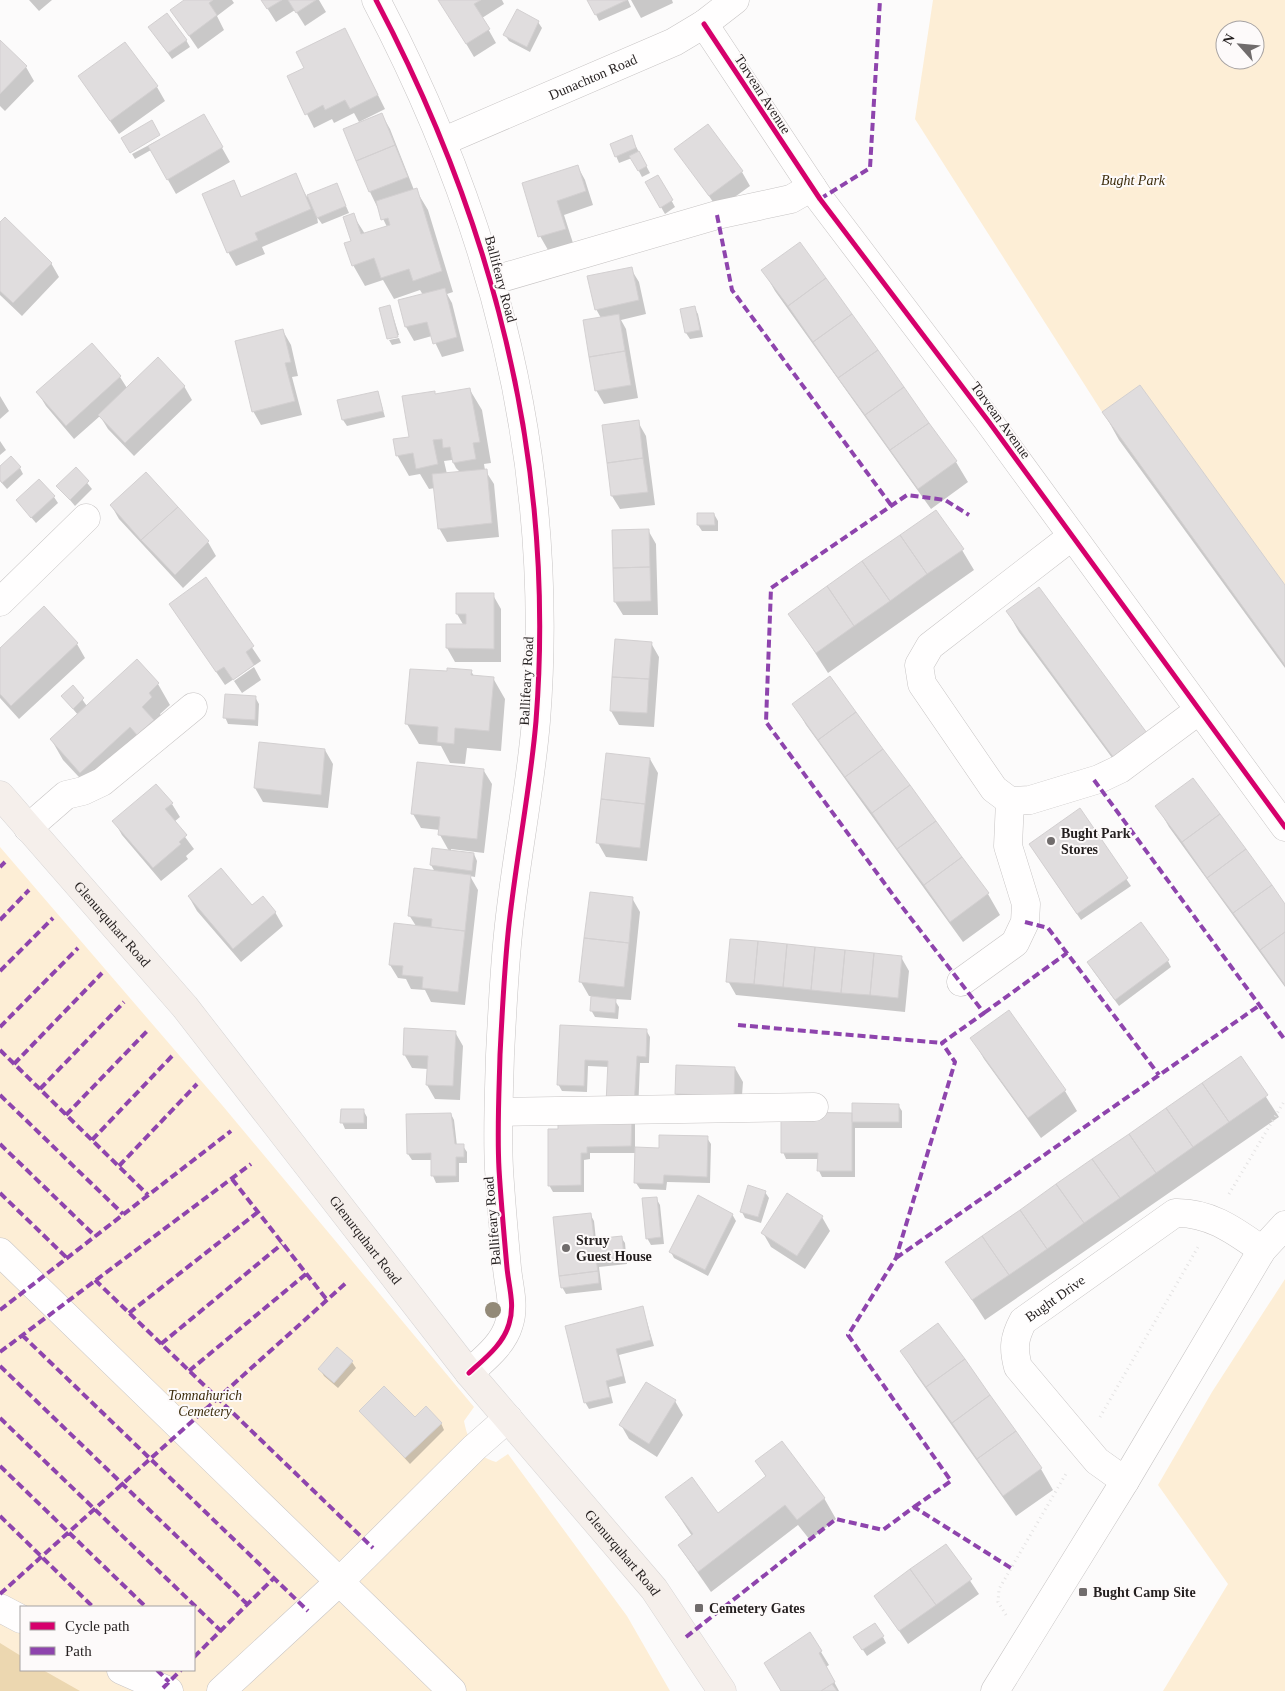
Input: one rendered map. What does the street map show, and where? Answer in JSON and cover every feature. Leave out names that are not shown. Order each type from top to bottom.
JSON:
[{"type":"highway","name":"Glenurquhart Road","points":[[0,796],[185,1007],[469,1373],[654,1589],[722,1691]]},
{"type":"street","name":"Ballifeary Road","points":[[376,0],[444,141],[485,256],[515,379],[534,495],[541,606],[536,722],[508,934],[499,1112],[502,1206],[508,1274],[514,1305],[509,1326],[499,1344],[469,1373]]},
{"type":"street","name":"Dunachton Road","points":[[444,141],[674,42],[704,24],[735,0]]},
{"type":"street","name":"Torvean Avenue","points":[[704,24],[812,187],[989,422],[1071,537],[1285,827]]},
{"type":"street","points":[[491,281],[717,215],[791,199],[812,187]]},
{"type":"street","points":[[0,602],[86,518]]},
{"type":"street","points":[[1071,537],[930,646],[920,665],[922,684],[994,789],[1010,801],[1030,800],[1099,779],[1120,769],[1198,710]]},
{"type":"street","points":[[28,828],[66,795],[83,791],[102,782],[193,707]]},
{"type":"street","points":[[961,982],[1015,943],[1026,922],[1026,904],[1008,846],[1010,801]]},
{"type":"street","points":[[499,1112],[814,1107]]},
{"type":"street","name":"Bught Drive","points":[[1125,1481],[1097,1461],[1018,1367],[1014,1350],[1015,1336],[1023,1320],[1175,1213],[1192,1213],[1214,1220],[1262,1250]]},
{"type":"street","points":[[995,1691],[1125,1481],[1262,1250],[1285,1224]]},
{"type":"street","points":[[0,1252],[452,1691]]},
{"type":"street","points":[[221,1691],[340,1581],[474,1448],[508,1418]]},
{"type":"street","points":[[0,1608],[20,1618]]},
{"type":"street","points":[[123,1671],[169,1691]]},
{"type":"path","points":[[1031,1632],[1003,1613],[998,1602],[999,1590],[1285,1100]]},
{"type":"green space","name":"Bught Park","points":[[933,0],[1285,0],[1285,665],[1102,412],[915,119]]},
{"type":"green space","name":"Tomnahurich Cemetery","points":[[0,847],[222,1105],[474,1407],[464,1421],[470,1441],[474,1447],[483,1456],[496,1462],[508,1454],[627,1616],[670,1691],[0,1691]]},
{"type":"green space","points":[[1285,1279],[1285,1691],[1163,1691],[1228,1584],[1158,1485],[1212,1392]]},
{"type":"shaded area","points":[[0,1643],[20,1655],[20,1671],[45,1671],[80,1691],[0,1691]]},
{"type":"building","points":[[184,0],[213,0],[209,3],[217,15],[189,36],[170,10]]},
{"type":"building","points":[[261,0],[282,0],[267,9]]},
{"type":"building","points":[[288,0],[316,0],[296,13]]},
{"type":"building","points":[[438,0],[481,0],[474,4],[490,29],[466,44]]},
{"type":"building","points":[[587,0],[627,0],[595,15]]},
{"type":"building","points":[[517,9],[539,21],[527,47],[503,35]]},
{"type":"building","points":[[167,13],[187,40],[168,53],[148,27]]},
{"type":"building","points":[[345,28],[378,95],[350,109],[345,100],[325,110],[323,105],[305,115],[287,76],[304,68],[296,52]]},
{"type":"building","points":[[0,40],[27,66],[0,94]]},
{"type":"building","points":[[125,42],[158,86],[110,121],[78,76]]},
{"type":"building","points":[[382,113],[395,145],[356,161],[343,129]]},
{"type":"building","points":[[204,114],[223,147],[167,180],[148,146]]},
{"type":"building","points":[[152,120],[160,135],[130,153],[121,138]]},
{"type":"building","points":[[708,124],[743,171],[709,196],[674,149]]},
{"type":"building","points":[[632,135],[636,148],[615,157],[610,144]]},
{"type":"building","points":[[395,145],[408,177],[369,192],[356,161]]},
{"type":"building","points":[[639,151],[647,166],[638,171],[629,156]]},
{"type":"building","points":[[578,165],[586,191],[557,201],[566,229],[538,237],[522,183]]},
{"type":"building","points":[[296,173],[311,209],[255,233],[258,240],[227,253],[202,194],[234,180],[241,197]]},
{"type":"building","points":[[658,175],[673,200],[660,208],[645,182]]},
{"type":"building","points":[[337,183],[346,206],[317,218],[307,195]]},
{"type":"building","points":[[417,188],[442,271],[413,281],[409,269],[381,278],[374,258],[352,266],[344,243],[351,241],[343,217],[354,213],[361,234],[390,225],[388,218],[381,220],[376,201]]},
{"type":"building","points":[[5,217],[52,263],[13,303],[0,291],[0,222]]},
{"type":"building","points":[[800,242],[826,278],[788,306],[761,270]]},
{"type":"building","points":[[632,267],[639,300],[595,310],[587,276]]},
{"type":"building","points":[[826,278],[852,314],[813,342],[788,306]]},
{"type":"building","points":[[445,288],[457,337],[433,344],[427,322],[405,327],[398,300]]},
{"type":"building","points":[[390,305],[398,337],[387,339],[379,308]]},
{"type":"building","points":[[695,306],[700,330],[685,333],[680,309]]},
{"type":"building","points":[[619,314],[625,351],[589,357],[583,320]]},
{"type":"building","points":[[852,314],[878,350],[838,378],[813,342]]},
{"type":"building","points":[[283,329],[291,362],[285,363],[295,401],[252,412],[235,341]]},
{"type":"building","points":[[92,343],[121,376],[66,426],[36,392]]},
{"type":"building","points":[[878,350],[904,387],[865,415],[838,378]]},
{"type":"building","points":[[625,351],[631,385],[595,391],[589,357]]},
{"type":"building","points":[[158,357],[185,386],[125,443],[98,415]]},
{"type":"building","points":[[1140,385],[1285,585],[1285,665],[1102,412]]},
{"type":"building","points":[[904,387],[929,423],[890,450],[865,415]]},
{"type":"building","points":[[470,388],[480,442],[473,443],[476,459],[453,463],[450,447],[443,448],[442,439],[433,440],[438,464],[416,469],[413,453],[396,456],[393,439],[409,437],[402,396],[435,391],[435,394]]},
{"type":"building","points":[[378,391],[383,411],[342,420],[337,400]]},
{"type":"building","points":[[639,420],[643,458],[607,463],[602,425]]},
{"type":"building","points":[[929,423],[957,461],[918,489],[890,450]]},
{"type":"building","points":[[11,456],[21,467],[2,483],[0,480],[0,466]]},
{"type":"building","points":[[643,458],[648,492],[611,496],[607,463]]},
{"type":"building","points":[[76,467],[89,481],[70,500],[56,486]]},
{"type":"building","points":[[487,469],[492,523],[438,529],[432,474]]},
{"type":"building","points":[[146,472],[178,507],[141,540],[110,505]]},
{"type":"building","points":[[39,479],[55,496],[31,518],[16,500]]},
{"type":"building","points":[[178,507],[209,541],[175,575],[141,540]]},
{"type":"building","points":[[936,510],[964,549],[927,574],[900,535]]},
{"type":"building","points":[[697,513],[714,513],[715,525],[697,525]]},
{"type":"building","points":[[649,529],[650,567],[613,568],[612,530]]},
{"type":"building","points":[[900,535],[927,574],[890,601],[862,561]]},
{"type":"building","points":[[862,561],[890,601],[854,626],[827,586]]},
{"type":"building","points":[[650,567],[651,601],[614,602],[613,568]]},
{"type":"building","points":[[206,577],[254,646],[246,652],[254,665],[233,680],[224,667],[216,672],[169,604]]},
{"type":"building","points":[[827,586],[854,626],[816,653],[788,614]]},
{"type":"building","points":[[1039,587],[1147,733],[1114,758],[1006,611]]},
{"type":"building","points":[[456,593],[494,593],[494,649],[446,648],[446,624],[466,624],[466,614],[456,614]]},
{"type":"building","points":[[44,606],[78,643],[11,706],[0,694],[0,648]]},
{"type":"building","points":[[615,639],[652,642],[649,679],[612,677]]},
{"type":"building","points":[[137,659],[159,683],[149,693],[152,697],[142,707],[154,720],[137,735],[130,727],[80,773],[50,739]]},
{"type":"building","points":[[447,668],[472,670],[471,675],[494,677],[489,731],[455,728],[454,744],[437,742],[438,727],[405,724],[410,669],[447,671]]},
{"type":"building","points":[[830,676],[856,712],[818,740],[792,704]]},
{"type":"building","points":[[612,677],[649,679],[647,713],[610,711]]},
{"type":"building","points":[[73,685],[84,698],[73,709],[61,696]]},
{"type":"building","points":[[225,694],[256,696],[255,720],[223,718]]},
{"type":"building","points":[[856,712],[883,749],[845,777],[818,740]]},
{"type":"building","points":[[259,742],[325,749],[321,795],[254,788]]},
{"type":"building","points":[[883,749],[910,785],[872,813],[845,777]]},
{"type":"building","points":[[606,753],[650,758],[645,804],[601,799]]},
{"type":"building","points":[[417,762],[484,769],[477,839],[438,835],[440,817],[411,814]]},
{"type":"building","points":[[1193,778],[1220,814],[1182,842],[1155,806]]},
{"type":"building","points":[[156,784],[173,803],[165,809],[187,835],[179,842],[181,844],[153,868],[112,821]]},
{"type":"building","points":[[910,785],[936,821],[897,849],[872,813]]},
{"type":"building","points":[[601,799],[645,804],[640,848],[596,843]]},
{"type":"building","points":[[1080,808],[1128,878],[1077,914],[1029,844]]},
{"type":"building","points":[[1220,814],[1246,849],[1207,878],[1182,842]]},
{"type":"building","points":[[936,821],[962,857],[924,885],[897,849]]},
{"type":"building","points":[[432,848],[474,853],[472,871],[430,865]]},
{"type":"building","points":[[1246,849],[1272,885],[1233,913],[1207,878]]},
{"type":"building","points":[[962,857],[989,893],[950,922],[924,885]]},
{"type":"building","points":[[221,868],[252,905],[263,896],[276,912],[233,949],[188,896]]},
{"type":"building","points":[[414,868],[471,875],[465,931],[431,927],[432,919],[408,916]]},
{"type":"building","points":[[1272,885],[1285,904],[1285,932],[1260,950],[1233,913]]},
{"type":"building","points":[[590,892],[633,897],[629,943],[584,938]]},
{"type":"building","points":[[1141,922],[1169,960],[1115,1000],[1087,962]]},
{"type":"building","points":[[394,923],[465,931],[458,992],[422,988],[423,977],[402,975],[403,966],[389,965]]},
{"type":"building","points":[[1285,932],[1285,985],[1260,950]]},
{"type":"building","points":[[584,938],[629,943],[624,987],[579,982]]},
{"type":"building","points":[[730,939],[758,941],[754,984],[726,982]]},
{"type":"building","points":[[758,941],[787,944],[783,987],[754,984]]},
{"type":"building","points":[[787,944],[815,947],[811,990],[783,987]]},
{"type":"building","points":[[815,947],[845,950],[841,993],[811,990]]},
{"type":"building","points":[[845,950],[874,953],[870,995],[841,993]]},
{"type":"building","points":[[874,953],[902,956],[898,998],[870,995]]},
{"type":"building","points":[[591,996],[616,999],[615,1013],[590,1011]]},
{"type":"building","points":[[1009,1010],[1066,1090],[1028,1118],[970,1038]]},
{"type":"building","points":[[560,1025],[647,1029],[646,1057],[637,1056],[634,1106],[606,1104],[608,1061],[585,1060],[584,1086],[557,1085]]},
{"type":"building","points":[[404,1028],[456,1031],[453,1086],[426,1085],[428,1056],[403,1055]]},
{"type":"building","points":[[1241,1056],[1268,1095],[1229,1122],[1202,1083]]},
{"type":"building","points":[[676,1065],[735,1067],[734,1096],[675,1094]]},
{"type":"building","points":[[1202,1083],[1229,1122],[1193,1147],[1166,1108]]},
{"type":"building","points":[[852,1103],[899,1104],[899,1122],[852,1122]]},
{"type":"building","points":[[1166,1108],[1193,1147],[1156,1173],[1129,1134]]},
{"type":"building","points":[[341,1109],[364,1109],[364,1123],[340,1123]]},
{"type":"building","points":[[781,1112],[852,1113],[852,1171],[817,1171],[818,1153],[781,1153]]},
{"type":"building","points":[[451,1113],[455,1144],[464,1144],[464,1157],[456,1157],[456,1176],[431,1176],[431,1153],[407,1154],[406,1114]]},
{"type":"building","points":[[632,1116],[631,1146],[587,1147],[587,1153],[581,1153],[581,1185],[548,1186],[548,1129],[558,1129],[558,1117]]},
{"type":"building","points":[[1129,1134],[1156,1173],[1120,1198],[1092,1159]]},
{"type":"building","points":[[659,1135],[708,1136],[707,1177],[664,1175],[663,1184],[634,1183],[635,1147],[659,1148]]},
{"type":"building","points":[[1092,1159],[1120,1198],[1084,1223],[1056,1184]]},
{"type":"building","points":[[1056,1184],[1084,1223],[1047,1249],[1020,1210]]},
{"type":"building","points":[[748,1185],[766,1191],[758,1217],[740,1212]]},
{"type":"building","points":[[787,1193],[823,1216],[797,1256],[761,1233]]},
{"type":"building","points":[[698,1195],[733,1214],[705,1270],[669,1252]]},
{"type":"building","points":[[657,1197],[661,1237],[646,1239],[642,1198]]},
{"type":"building","points":[[1020,1210],[1047,1249],[1009,1275],[982,1236]]},
{"type":"building","points":[[591,1213],[594,1239],[622,1236],[624,1257],[596,1260],[598,1271],[559,1276],[553,1217]]},
{"type":"building","points":[[982,1236],[1009,1275],[972,1300],[945,1262]]},
{"type":"building","points":[[598,1271],[599,1283],[561,1288],[559,1276]]},
{"type":"building","points":[[643,1306],[651,1340],[616,1349],[623,1376],[606,1381],[610,1397],[584,1403],[565,1326]]},
{"type":"building","points":[[938,1323],[965,1359],[926,1387],[900,1351]]},
{"type":"building","points":[[337,1347],[353,1361],[334,1383],[318,1369]]},
{"type":"building","points":[[965,1359],[990,1395],[952,1423],[926,1387]]},
{"type":"building","points":[[646,1382],[676,1400],[649,1444],[619,1425]]},
{"type":"building","points":[[384,1386],[415,1417],[426,1406],[442,1423],[405,1458],[359,1411]]},
{"type":"building","points":[[990,1395],[1016,1431],[977,1459],[952,1423]]},
{"type":"building","points":[[1016,1431],[1042,1468],[1003,1496],[977,1459]]},
{"type":"building","points":[[782,1441],[825,1498],[797,1520],[785,1505],[698,1572],[678,1545],[693,1534],[665,1497],[692,1477],[718,1513],[766,1476],[755,1461]]},
{"type":"building","points":[[946,1544],[972,1579],[936,1605],[910,1569]]},
{"type":"building","points":[[910,1569],[936,1605],[899,1631],[874,1596]]},
{"type":"building","points":[[875,1623],[884,1636],[862,1650],[853,1637]]},
{"type":"building","points":[[810,1632],[822,1651],[819,1653],[835,1682],[821,1691],[781,1691],[764,1663]]},
{"type":"building","points":[[832,1684],[837,1691],[821,1691]]},
{"type":"marked path","points":[[820,199],[870,168],[880,0]]},
{"type":"marked path","points":[[717,215],[732,290],[891,505]]},
{"type":"marked path","points":[[914,1507],[951,1481],[848,1335],[896,1258],[955,1062],[942,1043],[984,1013],[896,899],[766,722],[771,588],[907,495],[945,500],[969,515]]},
{"type":"marked path","points":[[1094,780],[1285,1040]]},
{"type":"marked path","points":[[0,867],[5,862]]},
{"type":"marked path","points":[[0,920],[29,890]]},
{"type":"marked path","points":[[0,971],[53,918]]},
{"type":"marked path","points":[[1025,922],[1048,928],[1159,1075]]},
{"type":"marked path","points":[[0,1027],[78,948]]},
{"type":"marked path","points":[[984,1013],[1067,953]]},
{"type":"marked path","points":[[14,1064],[102,973]]},
{"type":"marked path","points":[[40,1089],[124,1002]]},
{"type":"marked path","points":[[896,1258],[1260,1005]]},
{"type":"marked path","points":[[738,1025],[942,1043]]},
{"type":"marked path","points":[[66,1115],[149,1029]]},
{"type":"marked path","points":[[0,1050],[148,1195]]},
{"type":"marked path","points":[[92,1140],[172,1056]]},
{"type":"marked path","points":[[119,1166],[197,1084]]},
{"type":"marked path","points":[[0,1095],[123,1214]]},
{"type":"marked path","points":[[0,1310],[231,1131]]},
{"type":"marked path","points":[[0,1144],[95,1236]]},
{"type":"marked path","points":[[0,1352],[251,1164]]},
{"type":"marked path","points":[[232,1179],[327,1300]]},
{"type":"marked path","points":[[0,1193],[67,1258]]},
{"type":"marked path","points":[[129,1313],[258,1212]]},
{"type":"marked path","points":[[161,1344],[282,1244]]},
{"type":"marked path","points":[[189,1371],[306,1274]]},
{"type":"marked path","points":[[95,1280],[373,1548]]},
{"type":"marked path","points":[[0,1594],[347,1282]]},
{"type":"marked path","points":[[22,1335],[308,1611]]},
{"type":"marked path","points":[[0,1366],[247,1604]]},
{"type":"marked path","points":[[0,1418],[221,1631]]},
{"type":"marked path","points":[[0,1466],[145,1606]]},
{"type":"marked path","points":[[686,1637],[836,1519],[883,1530],[914,1507],[1011,1568]]},
{"type":"marked path","points":[[0,1516],[92,1606]]},
{"type":"marked path","points":[[195,1656],[274,1578]]},
{"type":"marked path","points":[[158,1671],[169,1682]]},
{"type":"marked path","points":[[163,1688],[180,1671]]},
{"type":"cycle path","points":[[376,0],[418,85],[454,172],[484,260],[508,349],[526,440],[536,532],[540,626],[536,721],[508,934],[500,1055],[499,1169],[512,1310],[509,1324],[502,1339],[469,1373]]},
{"type":"cycle path","points":[[704,24],[820,199],[989,422],[1285,827]]},
{"type":"place","name":"Bught Park Stores","points":[[1051,841]]},
{"type":"place","name":"Struy Guest House","points":[[566,1248]]},
{"type":"place","name":"Bught Camp Site","points":[[1083,1592]]},
{"type":"place","name":"Cemetery Gates","points":[[699,1608]]}]
